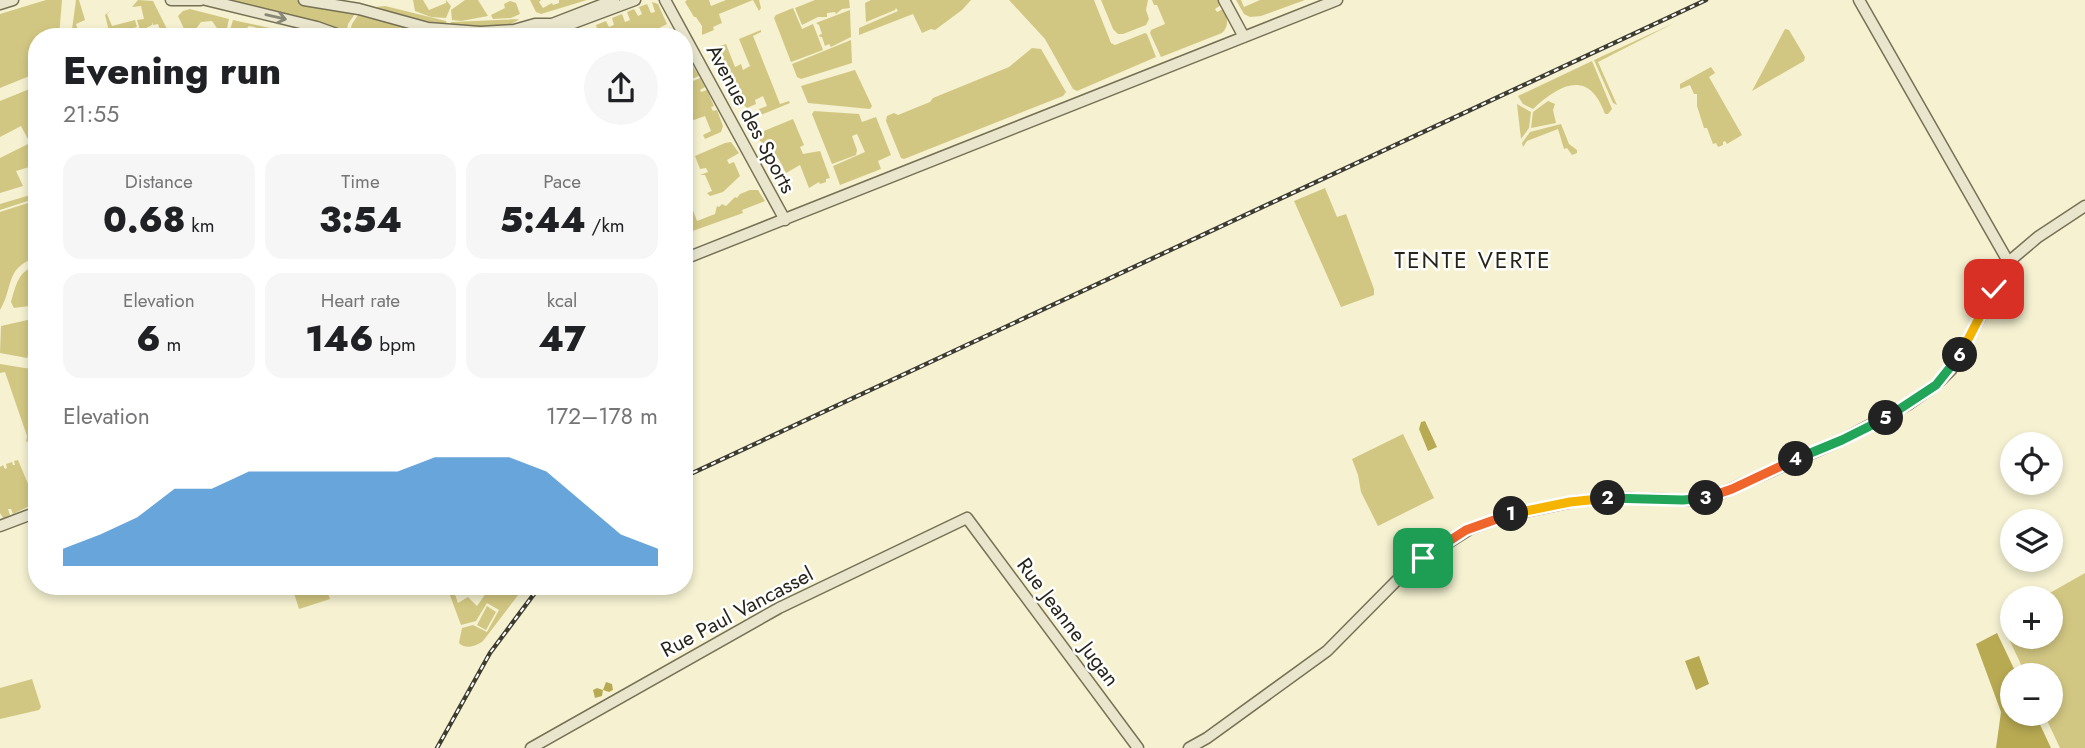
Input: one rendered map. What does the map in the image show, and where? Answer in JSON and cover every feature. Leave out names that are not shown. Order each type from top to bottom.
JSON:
[{"type":"street","points":[[0,4],[13,0]]},
{"type":"street","points":[[172,0],[201,0]]},
{"type":"street","points":[[208,0],[320,28]]},
{"type":"street","points":[[304,0],[357,9],[431,28]]},
{"type":"street","points":[[546,28],[614,0]]},
{"type":"street","points":[[549,28],[635,0]]},
{"type":"street","name":"Avenue des Sports","points":[[665,0],[680,28]]},
{"type":"street","points":[[1224,0],[1243,35]]},
{"type":"street","points":[[1243,35],[1323,0]]},
{"type":"street","points":[[693,256],[783,218],[1336,0]]},
{"type":"street","points":[[1859,0],[2009,263]]},
{"type":"street","name":"Avenue des Sports","points":[[693,52],[783,218]]},
{"type":"street","points":[[1189,748],[1207,738],[1323,654],[1407,570],[1470,528],[1514,513],[1577,501],[1620,498],[1688,500],[1715,496],[1842,440],[1909,404],[1933,388],[1951,370],[2009,263],[2038,237],[2085,206]]},
{"type":"street","points":[[693,251],[783,218]]},
{"type":"street","points":[[0,526],[28,515]]},
{"type":"street","name":"Rue Paul Vancassel","points":[[531,748],[779,608],[967,518]]},
{"type":"street","name":"Rue Jeanne Jugan","points":[[967,518],[1138,748]]},
{"type":"street","points":[[0,532],[28,521]]},
{"type":"shaded area","points":[[46,0],[62,0],[60,28],[28,28],[28,77],[0,88],[0,14]]},
{"type":"shaded area","points":[[76,0],[79,0],[85,20],[76,24],[77,28],[72,28]]},
{"type":"shaded area","points":[[138,0],[153,1],[166,28],[159,28],[158,24],[153,25],[152,22],[152,25],[146,28],[139,28],[137,20],[144,19],[141,6],[132,7]]},
{"type":"shaded area","points":[[235,0],[296,0],[357,11],[347,28],[319,28],[234,6]]},
{"type":"shaded area","points":[[413,0],[423,0],[429,10],[446,3],[446,0],[451,6],[446,18],[431,17],[415,11]]},
{"type":"shaded area","points":[[465,0],[478,0],[488,16],[452,20],[451,10]]},
{"type":"shaded area","points":[[530,0],[541,0],[539,2],[543,8],[559,3],[559,0],[587,0],[541,14],[536,12]]},
{"type":"shaded area","points":[[709,0],[711,6],[726,0],[753,0],[719,14],[722,23],[702,35],[702,26],[685,2]]},
{"type":"shaded area","points":[[753,0],[759,0],[759,11]]},
{"type":"shaded area","points":[[815,0],[849,0],[850,8],[842,9],[836,14],[827,13],[827,17],[818,17],[802,25],[795,8]]},
{"type":"shaded area","points":[[871,0],[971,0],[935,30],[922,33],[913,14],[859,35],[859,28],[898,11],[896,8],[866,22],[865,3]]},
{"type":"shaded area","points":[[1009,0],[1094,0],[1111,43],[1115,45],[1145,33],[1156,57],[1077,91],[1073,89],[1045,39]]},
{"type":"shaded area","points":[[1101,0],[1148,0],[1146,10],[1149,19],[1146,25],[1118,34],[1113,29]]},
{"type":"shaded area","points":[[1152,0],[1219,0],[1221,5],[1215,9],[1217,12],[1223,9],[1227,18],[1226,27],[1222,33],[1161,57],[1150,33],[1165,24]]},
{"type":"shaded area","points":[[1236,0],[1241,0],[1244,7],[1260,0],[1305,0],[1261,16],[1250,17],[1244,14]]},
{"type":"shaded area","points":[[510,1],[516,3],[520,14],[511,18],[493,19],[491,15],[505,8],[504,4]]},
{"type":"shaded area","points":[[652,2],[658,4],[667,24],[659,28],[597,28],[596,25],[606,21],[609,27],[614,25],[612,18],[622,14],[625,22],[630,20],[627,12],[634,9],[638,16],[642,14],[639,7],[647,4],[651,13],[655,12]]},
{"type":"shaded area","points":[[385,6],[446,21],[447,25],[416,20],[375,7]]},
{"type":"shaded area","points":[[793,8],[802,29],[813,24],[823,50],[791,62],[774,18]]},
{"type":"shaded area","points":[[190,9],[229,19],[227,28],[217,28],[212,21],[201,22],[197,28],[184,28],[178,16]]},
{"type":"shaded area","points":[[111,10],[107,14],[112,26],[135,20],[137,27],[108,28],[105,15]]},
{"type":"shaded area","points":[[850,10],[851,37],[831,47],[829,44],[825,46],[816,23]]},
{"type":"shaded area","points":[[360,12],[429,28],[351,28]]},
{"type":"shaded area","points":[[519,19],[496,27],[450,25],[451,22]]},
{"type":"shaded area","points":[[233,20],[270,28],[249,26],[231,28]]},
{"type":"shaded area","points":[[1674,23],[1598,62],[1617,105],[1613,103],[1594,60]]},
{"type":"shaded area","points":[[1785,29],[1789,30],[1805,57],[1804,61],[1752,91]]},
{"type":"shaded area","points":[[761,30],[753,36],[780,104],[790,103],[761,115],[759,109],[767,106],[763,96],[755,100],[756,104],[747,108],[738,99],[738,93],[733,89],[735,87],[717,57],[719,55],[715,48],[726,44],[735,67],[741,64],[743,70],[750,66],[739,39]]},
{"type":"shaded area","points":[[851,40],[852,63],[801,79],[797,77],[792,64]]},
{"type":"shaded area","points":[[1032,48],[1041,49],[1066,92],[1063,96],[901,158],[886,121],[887,116],[894,113],[898,115],[1009,67]]},
{"type":"shaded area","points":[[1592,61],[1612,109],[1608,114],[1605,114],[1591,91],[1582,86],[1563,88],[1533,109],[1523,104],[1518,96]]},
{"type":"shaded area","points":[[693,66],[699,76],[693,78]]},
{"type":"shaded area","points":[[1711,67],[1715,73],[1709,77],[1742,135],[1727,144],[1723,142],[1723,145],[1718,147],[1716,143],[1713,144],[1707,128],[1704,128],[1697,106],[1697,94],[1694,94],[1690,85],[1680,89],[1680,84]]},
{"type":"shaded area","points":[[855,70],[872,106],[870,109],[808,103],[801,86]]},
{"type":"shaded area","points":[[700,78],[705,87],[700,90],[707,90],[714,106],[711,107],[713,111],[717,110],[723,126],[721,132],[705,139],[703,135],[711,131],[705,116],[693,120],[693,81]]},
{"type":"shaded area","points":[[28,90],[28,139],[21,126],[0,137],[0,101]]},
{"type":"shaded area","points":[[1548,101],[1555,104],[1553,110],[1556,123],[1531,128],[1533,112]]},
{"type":"shaded area","points":[[1517,104],[1531,112],[1529,128],[1521,139]]},
{"type":"shaded area","points":[[814,111],[859,114],[862,122],[876,117],[891,155],[878,161],[881,169],[840,185],[833,166],[865,152],[857,134],[852,136],[856,155],[832,164],[812,114]]},
{"type":"shaded area","points":[[793,119],[804,145],[800,147],[803,154],[820,151],[830,178],[826,179],[826,182],[819,182],[809,188],[800,165],[786,173],[778,158],[774,159],[770,148],[759,140],[762,138],[759,133]]},
{"type":"shaded area","points":[[1561,124],[1569,144],[1577,153],[1572,155],[1567,148],[1564,149],[1558,129],[1527,141],[1523,147],[1522,143],[1530,132]]},
{"type":"shaded area","points":[[731,142],[739,153],[727,160],[729,164],[734,162],[740,176],[723,192],[710,196],[707,193],[712,191],[705,175],[700,175],[708,172],[706,168],[700,169],[695,156]]},
{"type":"shaded area","points":[[28,144],[28,167],[16,171],[23,186],[0,193],[0,158]]},
{"type":"shaded area","points":[[1325,188],[1337,217],[1346,214],[1374,289],[1374,295],[1341,307],[1294,201]]},
{"type":"shaded area","points":[[758,190],[765,201],[742,210],[743,213],[693,231],[693,210],[697,221],[715,214],[717,206],[726,206],[740,194]]},
{"type":"shaded area","points":[[28,196],[28,201],[0,210],[0,204]]},
{"type":"shaded area","points":[[28,203],[28,261],[14,273],[0,310],[0,212]]},
{"type":"shaded area","points":[[28,270],[28,306],[14,308],[11,302],[14,290]]},
{"type":"shaded area","points":[[28,320],[27,358],[0,353],[1,326]]},
{"type":"shaded area","points":[[0,364],[28,369],[28,441],[26,442],[27,436],[5,372],[0,373]]},
{"type":"shaded area","points":[[1425,421],[1437,447],[1428,451],[1419,429],[1421,422]]},
{"type":"shaded area","points":[[1403,434],[1434,498],[1378,526],[1361,492],[1352,459]]},
{"type":"shaded area","points":[[18,460],[28,484],[28,507],[13,514],[11,509],[8,509],[10,515],[3,518],[0,513],[0,467],[3,465],[5,469],[6,464],[12,462],[15,465],[14,461]]},
{"type":"shaded area","points":[[2085,573],[2085,748],[2060,748],[2050,726],[2063,726],[2063,663],[2020,663],[2014,649],[2063,649],[2062,586]]},
{"type":"shaded area","points":[[295,595],[328,595],[330,599],[299,609]]},
{"type":"shaded area","points":[[450,595],[455,595],[458,603],[468,597],[477,606],[485,595],[518,595],[483,641],[474,646],[468,647],[459,643],[462,628],[473,625],[487,632],[499,610],[487,603],[476,621],[461,625]]},
{"type":"shaded area","points":[[487,606],[496,612],[486,630],[477,625]]},
{"type":"shaded area","points":[[1997,633],[2000,649],[2005,649],[2011,663],[2000,663],[2000,709],[1976,644]]},
{"type":"shaded area","points":[[1699,656],[1709,684],[1696,690],[1685,661]]},
{"type":"shaded area","points":[[32,679],[41,707],[39,710],[0,719],[0,688]]},
{"type":"shaded area","points":[[606,682],[612,684],[613,690],[603,690]]},
{"type":"shaded area","points":[[593,690],[603,690],[602,696],[595,698]]},
{"type":"shaded area","points":[[2000,719],[2000,726],[2041,726],[2051,748],[1996,748]]},
{"type":"railway","points":[[693,473],[1706,0]]},
{"type":"railway","points":[[437,748],[490,653],[533,595]]},
{"type":"district","name":"TENTE VERTE","points":[[1473,260]]},
{"type":"route","points":[[1423,558],[1480,524],[1541,507],[1601,498],[1683,500],[1711,497],[1874,425],[1930,390],[1951,370],[1994,289]]}]
